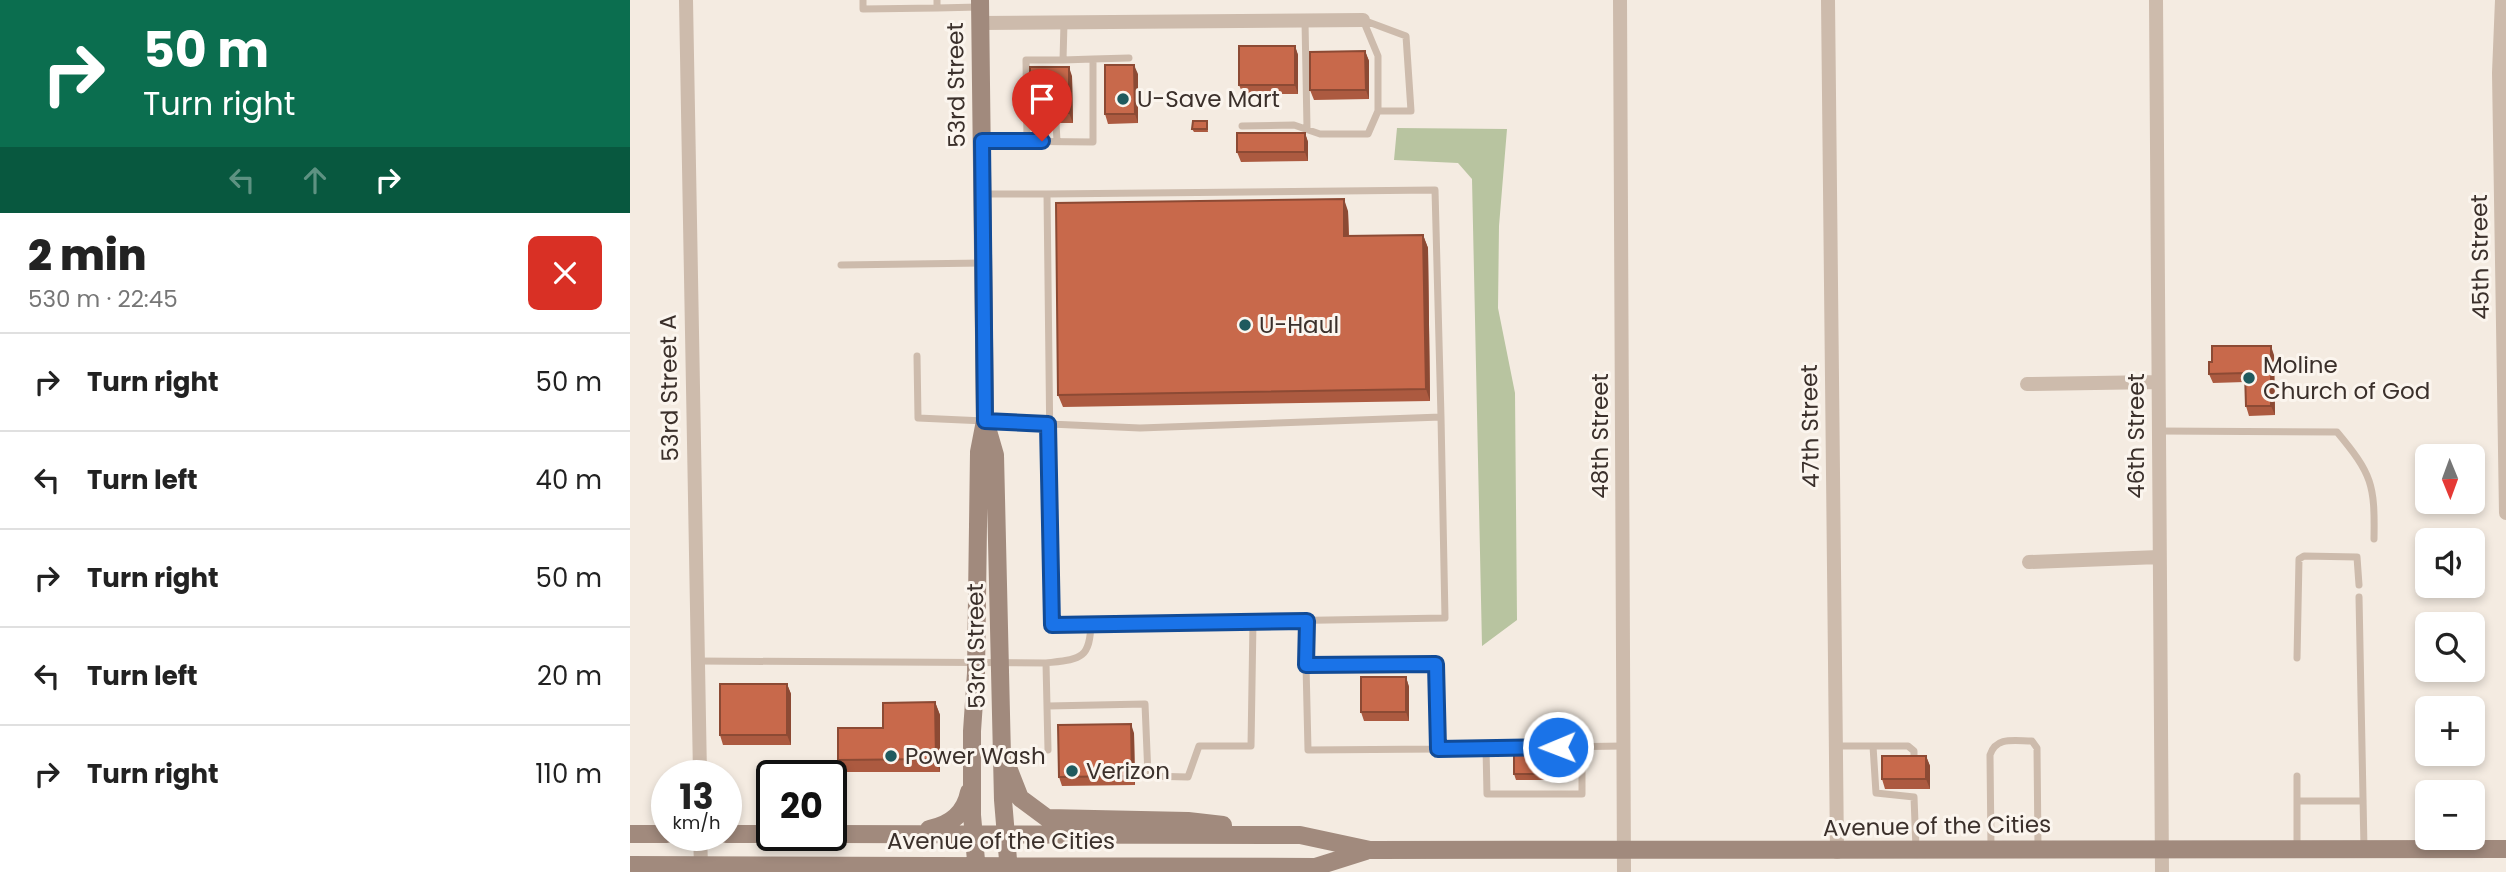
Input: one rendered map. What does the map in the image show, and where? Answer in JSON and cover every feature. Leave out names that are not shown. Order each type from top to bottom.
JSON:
[{"type":"main road","name":"53rd Street","points":[[977,869],[972,764],[979,452],[985,421],[980,10]]},
{"type":"main road","name":"53rd Street","points":[[985,421],[995,455],[1008,869]]},
{"type":"main road","points":[[1003,741],[1011,778],[1020,798],[1048,818],[1070,821],[1188,821],[1300,835]]},
{"type":"main road","points":[[905,834],[941,827],[961,812],[968,794],[972,764]]},
{"type":"main road","points":[[630,834],[651,834]]},
{"type":"main road","name":"Avenue of the Cities","points":[[847,834],[1300,835],[1370,850],[1838,852],[2038,848],[2506,849]]},
{"type":"main road","name":"Avenue of the Cities","points":[[630,865],[729,864],[977,869],[1086,866],[1315,867],[1370,850]]},
{"type":"main road","points":[[729,864],[768,872]]},
{"type":"main road","points":[[1056,872],[1086,866]]},
{"type":"street","name":"53rd Street A","points":[[686,0],[699,760]]},
{"type":"street","name":"48th Street","points":[[1620,0],[1624,872]]},
{"type":"street","name":"47th Street","points":[[1828,0],[1838,852]]},
{"type":"street","name":"46th Street","points":[[2156,0],[2162,872]]},
{"type":"street","name":"45th Street","points":[[2502,0],[2499,74],[2506,513]]},
{"type":"street","points":[[980,10],[1064,22],[1363,20]]},
{"type":"street","points":[[2027,384],[2158,382]]},
{"type":"street","points":[[2029,562],[2159,557]]},
{"type":"street","points":[[701,851],[701,864]]},
{"type":"lane","points":[[863,4],[937,4],[980,10]]},
{"type":"lane","points":[[1305,20],[1307,128]]},
{"type":"lane","points":[[1363,20],[1406,36],[1411,111],[1378,111]]},
{"type":"lane","points":[[1242,126],[1307,128],[1320,134],[1368,134],[1378,111],[1377,57],[1363,20]]},
{"type":"lane","points":[[1058,63],[1064,22]]},
{"type":"lane","points":[[1027,141],[1026,61],[1058,63],[1129,58]]},
{"type":"lane","points":[[982,141],[1093,142],[1093,59]]},
{"type":"lane","points":[[1056,123],[1057,141]]},
{"type":"lane","points":[[982,194],[1435,190],[1445,618],[1052,625],[1047,194]]},
{"type":"lane","points":[[841,265],[984,263]]},
{"type":"lane","points":[[917,356],[918,418],[1140,428],[1441,417]]},
{"type":"lane","points":[[2159,431],[2337,432],[2367,470],[2372,482],[2374,539]]},
{"type":"lane","points":[[2297,659],[2299,559],[2304,556],[2357,557],[2359,585]]},
{"type":"lane","points":[[2359,597],[2364,849]]},
{"type":"lane","points":[[1048,706],[1145,704],[1148,776],[1188,777],[1199,746],[1251,746],[1253,621]]},
{"type":"lane","points":[[1307,621],[1308,750],[1624,746]]},
{"type":"lane","points":[[698,661],[1046,663],[1079,659],[1088,649],[1091,623]]},
{"type":"lane","points":[[1046,663],[1048,750]]},
{"type":"lane","points":[[1306,665],[1436,664],[1438,749]]},
{"type":"lane","points":[[1991,849],[1990,755],[1993,746],[2000,741],[2032,741],[2037,748],[2038,848]]},
{"type":"lane","points":[[1837,746],[1912,748],[1914,766]]},
{"type":"lane","points":[[1873,746],[1876,793],[1914,793],[1916,850]]},
{"type":"lane","points":[[1486,748],[1487,794],[1582,794],[1582,747]]},
{"type":"lane","points":[[2297,776],[2297,848]]},
{"type":"lane","points":[[2297,802],[2363,801]]},
{"type":"green space","points":[[1397,128],[1507,129],[1499,226],[1498,308],[1515,393],[1517,620],[1482,646],[1472,179],[1458,163],[1394,160]]},
{"type":"building","points":[[1239,46],[1295,46],[1295,85],[1239,85]]},
{"type":"building","points":[[1365,51],[1366,90],[1310,90],[1310,52]]},
{"type":"building","name":"U-Save Mart","points":[[1105,65],[1134,65],[1135,114],[1105,114]]},
{"type":"building","points":[[1030,67],[1069,67],[1069,113],[1030,113]]},
{"type":"building","points":[[1193,121],[1207,121],[1207,129],[1192,129]]},
{"type":"building","points":[[1237,133],[1305,133],[1305,152],[1237,152]]},
{"type":"building","name":"U-Haul","points":[[1344,199],[1344,236],[1423,235],[1426,389],[1058,395],[1056,203]]},
{"type":"building","points":[[2212,346],[2271,346],[2271,406],[2246,406],[2245,373],[2209,374]]},
{"type":"building","points":[[1361,677],[1406,677],[1406,712],[1361,712]]},
{"type":"building","points":[[720,684],[787,684],[787,735],[720,735]]},
{"type":"building","name":"Power Wash","points":[[935,702],[936,759],[838,760],[838,728],[883,728],[883,703]]},
{"type":"building","points":[[1131,724],[1132,776],[1059,777],[1058,725]]},
{"type":"building","points":[[1514,750],[1561,750],[1561,774],[1514,774]]},
{"type":"building","points":[[1882,756],[1926,756],[1926,779],[1882,779]]},
{"type":"place","name":"U-Save Mart","points":[[1123,99]]},
{"type":"place","name":"U-Haul","points":[[1245,325]]},
{"type":"place","name":"Moline Church of God","points":[[2249,378]]},
{"type":"place","name":"Power Wash","points":[[891,756]]},
{"type":"place","name":"Verizon","points":[[1072,771]]},
{"type":"route","points":[[1042,141],[982,141],[985,421],[1048,424],[1052,625],[1142,621],[1307,621],[1306,665],[1436,664],[1438,749],[1558,747]]}]
